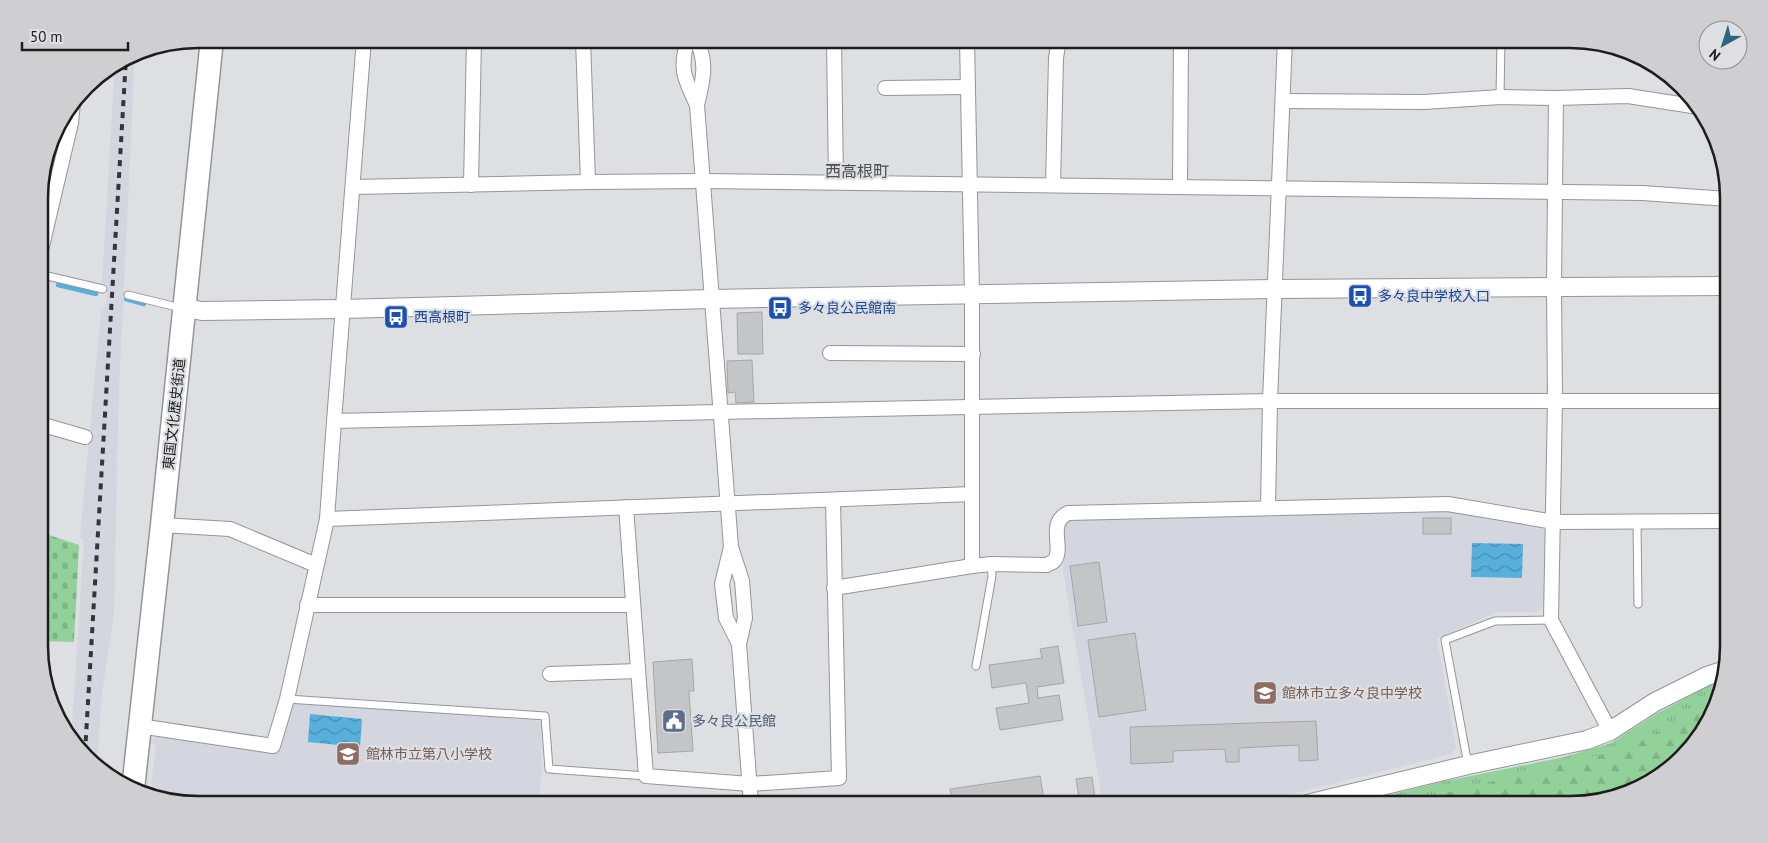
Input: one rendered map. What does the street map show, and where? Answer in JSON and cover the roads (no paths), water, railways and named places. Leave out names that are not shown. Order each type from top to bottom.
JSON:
[{"type":"highway","name":"東国文化歴史街道","points":[[134,781],[211,48]]},
{"type":"street","points":[[139,726],[273,746],[287,698],[327,518],[363,48]]},
{"type":"street","points":[[471,185],[474,48]]},
{"type":"street","points":[[583,48],[588,182]]},
{"type":"street","points":[[685,48],[683,54],[685,79],[697,104]]},
{"type":"street","points":[[700,48],[704,77],[697,104],[702,181],[731,547],[742,581],[746,618],[739,644],[751,796]]},
{"type":"street","points":[[834,48],[836,182]]},
{"type":"street","points":[[967,48],[973,354],[972,566]]},
{"type":"street","points":[[1053,185],[1056,58],[1058,48]]},
{"type":"street","points":[[1180,186],[1181,48]]},
{"type":"street","points":[[1268,508],[1270,401],[1285,48]]},
{"type":"street","points":[[885,88],[968,87]]},
{"type":"street","points":[[1283,101],[1424,102],[1500,97],[1628,96],[1690,106]]},
{"type":"street","points":[[1556,98],[1554,286],[1556,400],[1551,620],[1610,731]]},
{"type":"street","points":[[48,222],[72,115]]},
{"type":"street","points":[[353,188],[588,182],[836,182],[1642,193],[1720,198]]},
{"type":"street","points":[[185,308],[202,311],[342,309],[711,299],[1275,289],[1720,286]]},
{"type":"street","points":[[830,353],[973,354]]},
{"type":"street","points":[[334,421],[1270,401],[1720,401]]},
{"type":"street","points":[[48,426],[85,437]]},
{"type":"street","points":[[327,518],[972,494]]},
{"type":"street","points":[[626,507],[646,776],[750,784],[839,778],[833,500]]},
{"type":"street","points":[[834,588],[972,566],[991,564],[1047,565],[1054,561],[1056,555],[1058,522],[1061,516],[1068,513],[1448,504],[1554,522],[1720,521]]},
{"type":"street","points":[[162,525],[230,529],[316,565]]},
{"type":"street","points":[[731,547],[722,584],[726,618],[739,644]]},
{"type":"street","points":[[307,605],[633,605]]},
{"type":"street","points":[[550,674],[638,671]]},
{"type":"street","points":[[1343,795],[1468,765],[1587,740],[1610,731],[1655,702],[1718,672]]},
{"type":"lane","points":[[1500,97],[1501,48]]},
{"type":"lane","points":[[48,276],[103,289]]},
{"type":"lane","points":[[128,295],[185,308]]},
{"type":"lane","points":[[1637,522],[1638,604]]},
{"type":"lane","points":[[976,666],[992,576],[991,564]]},
{"type":"lane","points":[[1468,765],[1445,640],[1495,621],[1551,620]]},
{"type":"lane","points":[[287,698],[546,716],[550,769],[646,776]]},
{"type":"water","points":[[1472,543],[1523,544],[1522,578],[1471,577]]},
{"type":"water","points":[[310,714],[362,719],[360,747],[308,742]]},
{"type":"waterway","points":[[58,285],[96,294]]},
{"type":"waterway","points":[[126,299],[144,304]]},
{"type":"railway","points":[[85,746],[126,66]]},
{"type":"place","name":"多々良中学校入口","points":[[1360,296]]},
{"type":"place","name":"多々良公民館南","points":[[780,308]]},
{"type":"place","name":"西高根町","points":[[396,317]]},
{"type":"place","name":"館林市立多々良中学校","points":[[1265,693]]},
{"type":"place","name":"多々良公民館","points":[[674,721]]},
{"type":"place","name":"館林市立第八小学校","points":[[348,754]]},
{"type":"district","name":"西高根町","points":[[857,171]]}]
